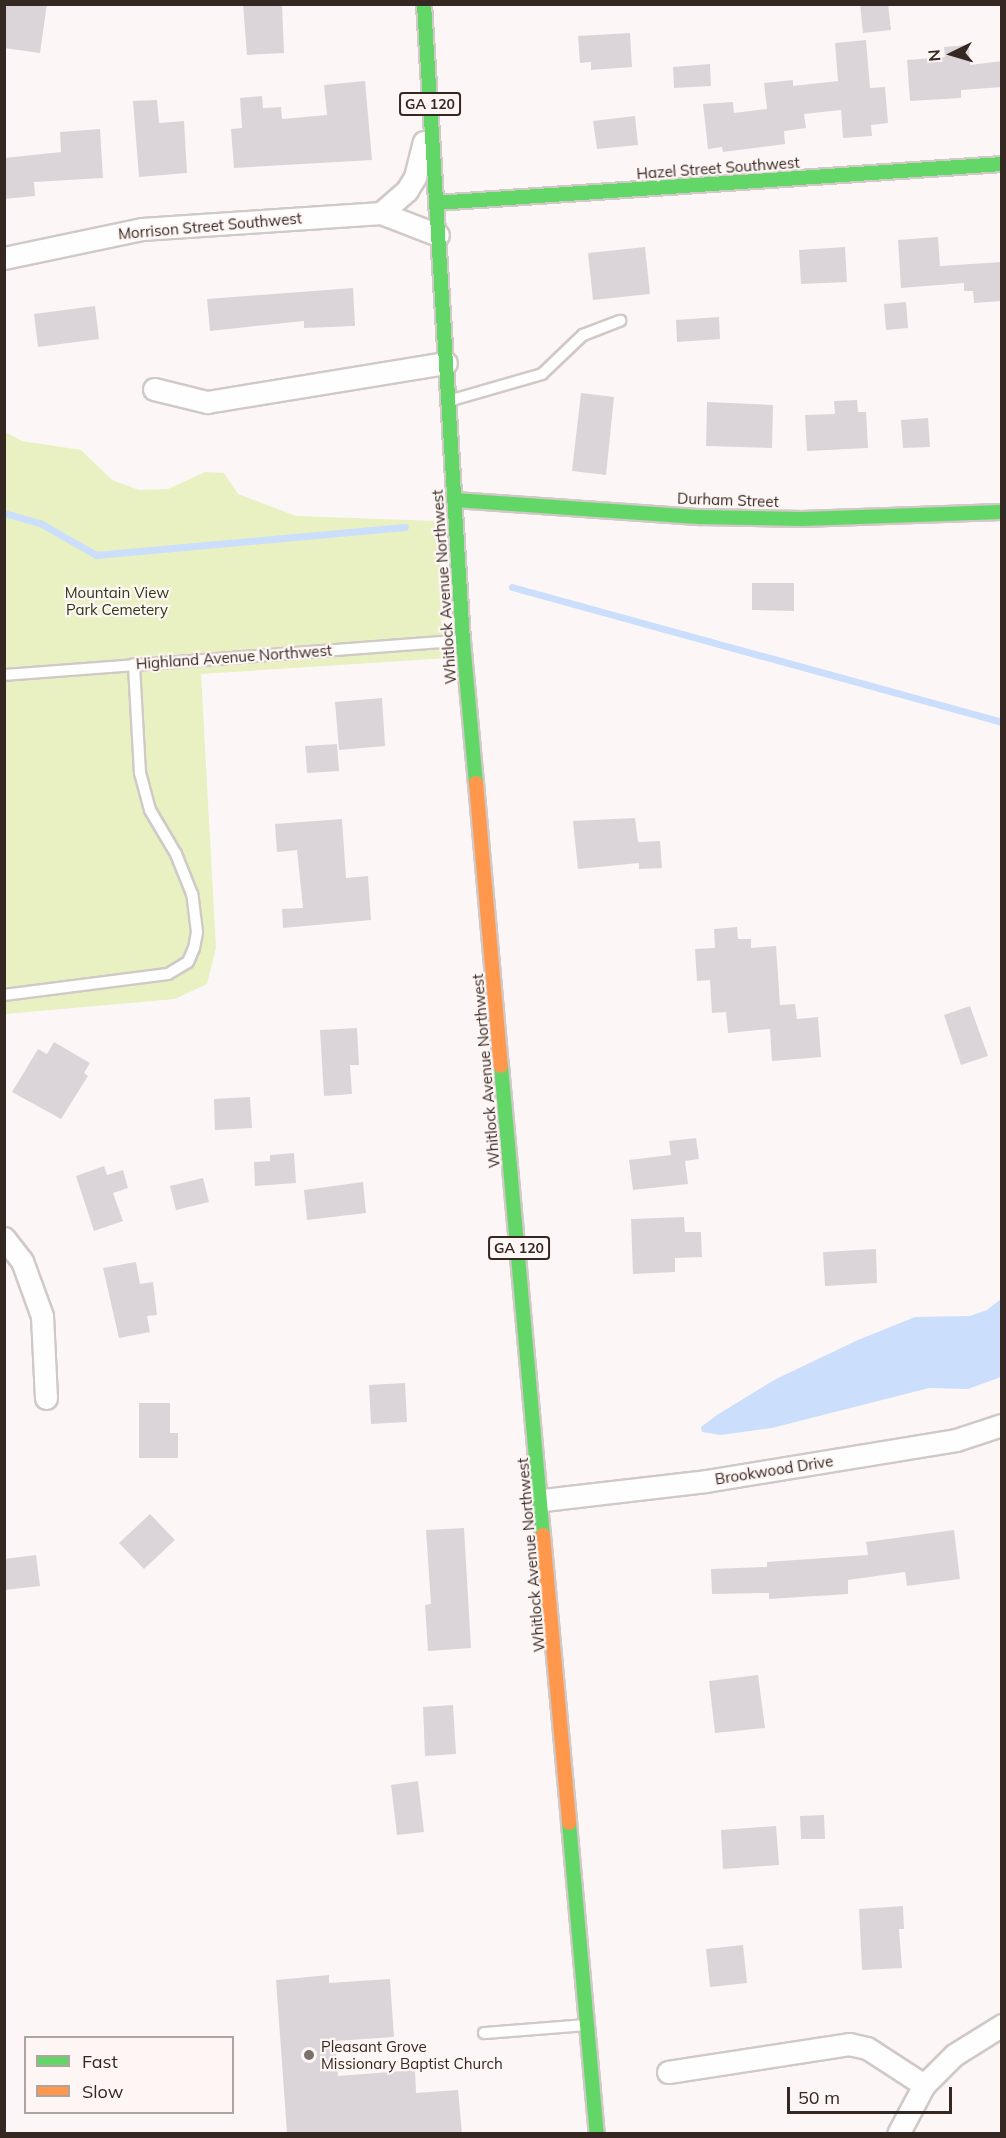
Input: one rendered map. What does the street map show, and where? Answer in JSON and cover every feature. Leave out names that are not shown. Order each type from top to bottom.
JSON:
[{"type":"main road","name":"Whitlock Avenue Northwest","points":[[424,4],[463,641],[543,1500],[597,2133]]},
{"type":"main road","name":"Hazel Street Southwest","points":[[436,203],[1002,164]]},
{"type":"main road","name":"Durham Street","points":[[455,500],[690,516],[802,519],[1002,512]]},
{"type":"street","points":[[381,213],[407,190],[415,177],[430,105]]},
{"type":"street","name":"Morrison Street Southwest","points":[[4,258],[142,229],[381,213],[438,235]]},
{"type":"street","points":[[154,389],[207,402],[446,363]]},
{"type":"street","points":[[4,1238],[22,1261],[42,1316],[46,1398]]},
{"type":"street","name":"Brookwood Drive","points":[[543,1500],[706,1481],[956,1440],[1002,1425]]},
{"type":"street","points":[[898,2133],[924,2085],[954,2055],[1002,2025]]},
{"type":"street","points":[[668,2072],[849,2044],[867,2048],[924,2085]]},
{"type":"lane","points":[[449,401],[542,374],[583,335],[620,321]]},
{"type":"lane","name":"Highland Avenue Northwest","points":[[4,675],[463,641]]},
{"type":"lane","points":[[4,995],[168,974],[188,962],[194,948],[197,932],[192,894],[176,854],[150,810],[140,773],[134,664]]},
{"type":"lane","points":[[484,2033],[588,2024]]},
{"type":"green space","name":"Mountain View Park Cemetery","points":[[5,432],[22,441],[81,450],[112,480],[139,490],[168,489],[205,472],[224,473],[238,494],[296,516],[438,521],[448,658],[201,674],[216,948],[207,984],[175,999],[5,1014]]},
{"type":"water","points":[[1001,1299],[1001,1377],[968,1389],[929,1388],[772,1428],[721,1435],[702,1432],[701,1427],[717,1415],[776,1379],[858,1340],[915,1317],[970,1316],[987,1310]]},
{"type":"building","points":[[4,4],[47,4],[40,53],[4,48]]},
{"type":"building","points":[[243,4],[282,4],[284,53],[247,55]]},
{"type":"building","points":[[860,4],[888,4],[891,30],[863,33]]},
{"type":"building","points":[[630,33],[632,67],[591,70],[591,62],[580,63],[578,36]]},
{"type":"building","points":[[866,40],[870,88],[885,87],[888,123],[871,125],[872,136],[843,138],[841,110],[804,114],[806,128],[784,131],[785,144],[723,152],[722,147],[708,149],[703,104],[733,102],[734,113],[767,109],[764,83],[793,80],[793,86],[838,81],[835,43]]},
{"type":"building","points":[[969,45],[970,65],[1002,61],[1002,87],[961,90],[961,98],[910,101],[907,60],[945,57],[944,47]]},
{"type":"building","points":[[710,64],[711,86],[674,88],[673,67]]},
{"type":"building","points":[[365,81],[372,160],[234,168],[231,129],[242,128],[240,98],[262,96],[263,108],[281,107],[282,119],[327,115],[324,85]]},
{"type":"building","points":[[157,100],[159,123],[184,121],[187,173],[139,177],[133,101]]},
{"type":"building","points":[[635,116],[638,145],[597,149],[593,121]]},
{"type":"building","points":[[100,129],[103,178],[34,182],[35,196],[4,199],[4,158],[61,152],[60,132]]},
{"type":"building","points":[[938,237],[940,266],[1002,262],[1002,301],[974,303],[973,291],[964,291],[964,283],[901,288],[898,240]]},
{"type":"building","points":[[645,247],[650,294],[593,300],[588,253]]},
{"type":"building","points":[[845,247],[847,282],[801,284],[799,250]]},
{"type":"building","points":[[353,288],[355,326],[304,328],[304,321],[210,331],[207,299]]},
{"type":"building","points":[[906,302],[908,328],[886,330],[884,304]]},
{"type":"building","points":[[95,306],[99,339],[38,347],[34,314]]},
{"type":"building","points":[[719,317],[720,339],[677,342],[676,320]]},
{"type":"building","points":[[581,393],[614,397],[606,475],[572,471]]},
{"type":"building","points":[[857,400],[858,412],[866,412],[868,448],[807,451],[805,415],[835,414],[834,401]]},
{"type":"building","points":[[707,402],[773,405],[772,448],[706,446]]},
{"type":"building","points":[[928,418],[930,447],[903,448],[901,420]]},
{"type":"building","points":[[752,583],[794,583],[794,611],[752,610]]},
{"type":"building","points":[[382,698],[385,746],[339,750],[335,702]]},
{"type":"building","points":[[337,744],[339,771],[307,773],[305,746]]},
{"type":"building","points":[[635,818],[638,842],[660,841],[662,868],[639,869],[639,863],[578,869],[573,821]]},
{"type":"building","points":[[342,819],[346,878],[368,876],[371,920],[283,928],[282,909],[303,908],[297,850],[277,852],[275,824]]},
{"type":"building","points":[[737,927],[738,939],[751,939],[751,948],[776,946],[780,1005],[795,1004],[797,1019],[818,1017],[821,1057],[772,1061],[770,1029],[728,1033],[726,1012],[712,1013],[710,980],[697,981],[695,949],[715,948],[714,929]]},
{"type":"building","points":[[970,1006],[988,1056],[961,1065],[944,1015]]},
{"type":"building","points":[[357,1028],[359,1065],[350,1065],[352,1094],[324,1096],[320,1030]]},
{"type":"building","points":[[54,1042],[90,1063],[84,1073],[88,1076],[61,1119],[12,1092],[38,1049],[47,1054]]},
{"type":"building","points":[[250,1097],[252,1128],[215,1130],[214,1099]]},
{"type":"building","points":[[696,1138],[699,1159],[685,1161],[688,1184],[633,1190],[629,1160],[671,1155],[669,1141]]},
{"type":"building","points":[[294,1153],[296,1183],[255,1186],[254,1162],[270,1161],[270,1155]]},
{"type":"building","points":[[104,1166],[107,1175],[123,1170],[128,1188],[113,1193],[123,1221],[94,1231],[76,1176]]},
{"type":"building","points":[[203,1178],[209,1202],[176,1210],[170,1186]]},
{"type":"building","points":[[363,1182],[366,1213],[307,1220],[304,1190]]},
{"type":"building","points":[[684,1217],[685,1232],[701,1232],[702,1257],[675,1258],[675,1272],[633,1274],[631,1219]]},
{"type":"building","points":[[876,1249],[877,1283],[825,1286],[823,1252]]},
{"type":"building","points":[[136,1262],[140,1284],[153,1282],[157,1315],[147,1316],[150,1332],[119,1338],[103,1268]]},
{"type":"building","points":[[405,1383],[407,1422],[371,1424],[369,1385]]},
{"type":"building","points":[[139,1403],[170,1403],[170,1433],[178,1433],[178,1458],[139,1458]]},
{"type":"building","points":[[150,1514],[175,1540],[144,1569],[119,1543]]},
{"type":"building","points":[[464,1528],[471,1648],[428,1651],[425,1605],[431,1604],[426,1530]]},
{"type":"building","points":[[954,1530],[960,1579],[907,1586],[905,1572],[848,1580],[848,1594],[769,1599],[769,1593],[712,1594],[711,1569],[767,1567],[767,1562],[868,1555],[866,1542]]},
{"type":"building","points":[[36,1555],[40,1586],[4,1590],[4,1559]]},
{"type":"building","points":[[758,1675],[765,1728],[715,1733],[709,1681]]},
{"type":"building","points":[[453,1705],[456,1754],[425,1756],[423,1707]]},
{"type":"building","points":[[418,1781],[424,1832],[397,1835],[391,1785]]},
{"type":"building","points":[[824,1815],[825,1839],[801,1839],[800,1816]]},
{"type":"building","points":[[776,1826],[779,1865],[723,1869],[721,1830]]},
{"type":"building","points":[[903,1906],[904,1929],[899,1929],[902,1968],[862,1970],[859,1909]]},
{"type":"building","points":[[743,1945],[747,1983],[710,1987],[706,1949]]},
{"type":"building","name":"Pleasant Grove Missionary Baptist Church","points":[[329,1975],[329,1983],[390,1979],[394,2037],[335,2041],[338,2076],[415,2070],[416,2093],[458,2090],[462,2133],[287,2133],[276,1980]]},
{"type":"waterway","points":[[4,513],[40,523],[96,555],[405,527]]},
{"type":"waterway","points":[[512,587],[1002,722]]},
{"type":"traffic: fast","points":[[424,4],[463,641],[476,783]]},
{"type":"traffic: fast","points":[[436,203],[1002,164]]},
{"type":"traffic: fast","points":[[455,500],[701,517],[802,519],[1002,512]]},
{"type":"traffic: fast","points":[[501,1066],[543,1535]]},
{"type":"traffic: fast","points":[[569,1823],[597,2134]]},
{"type":"traffic: slow","points":[[476,783],[501,1066]]},
{"type":"traffic: slow","points":[[543,1535],[569,1823]]},
{"type":"place","name":"Pleasant Grove Missionary Baptist Church","points":[[309,2055]]}]
